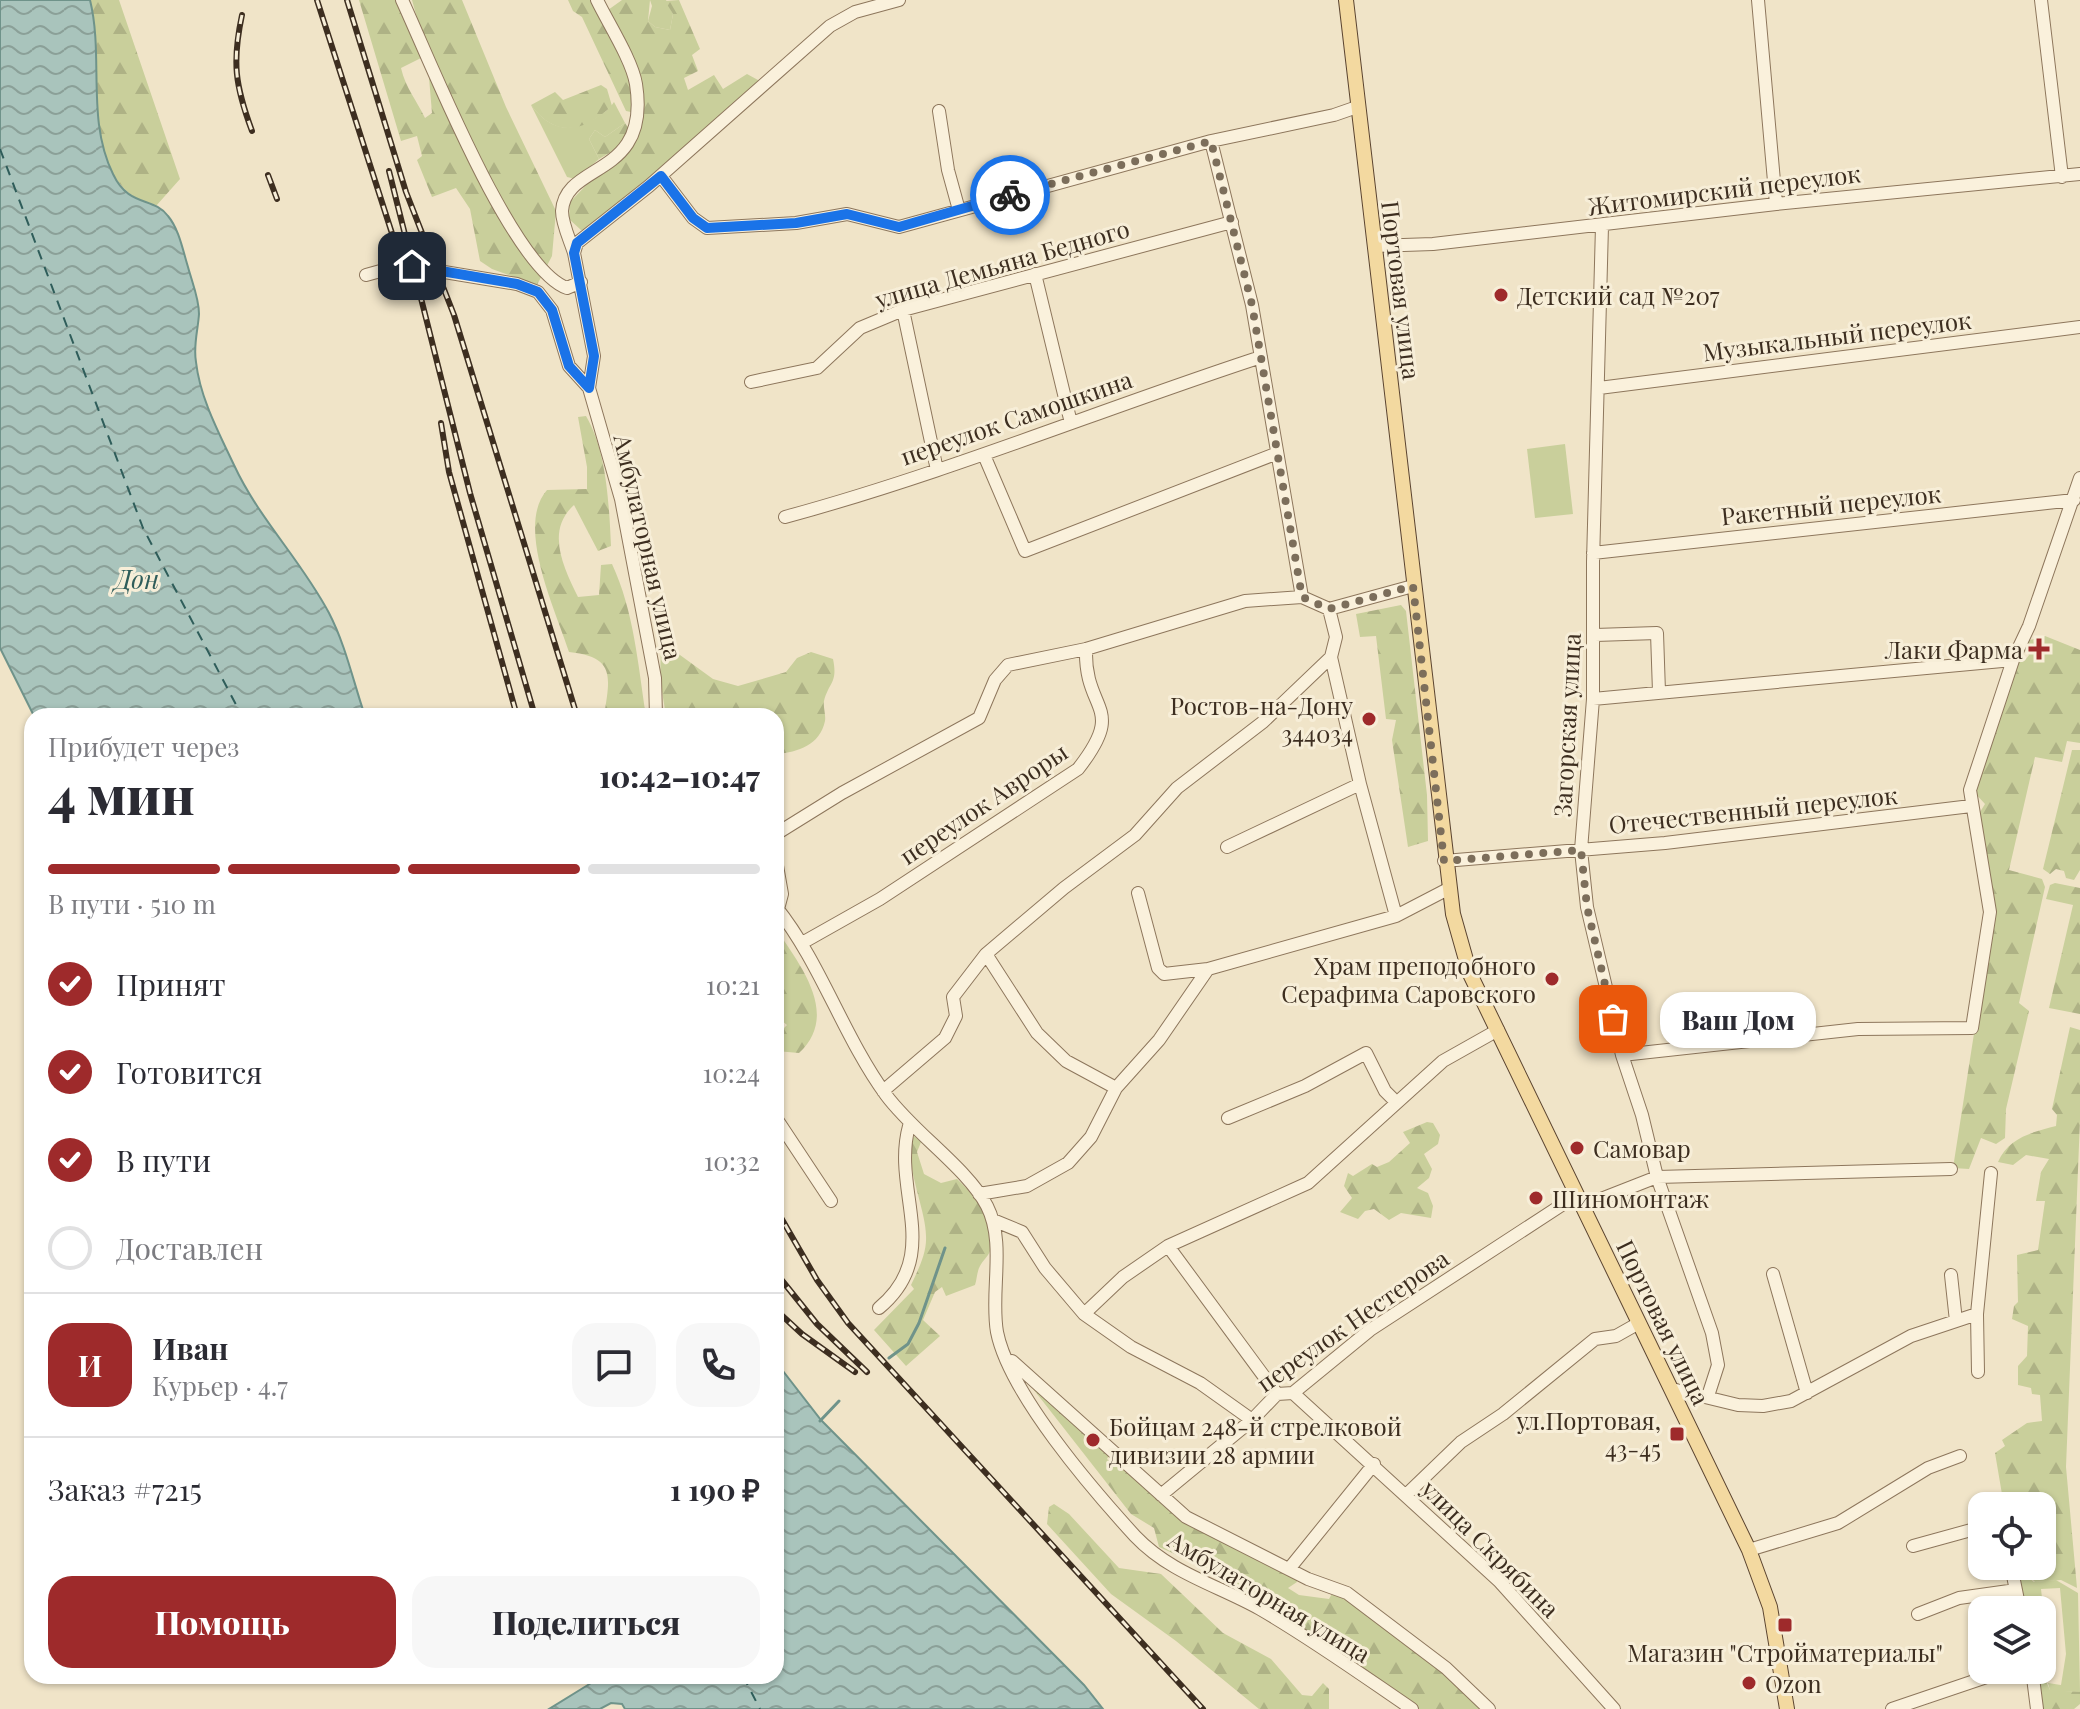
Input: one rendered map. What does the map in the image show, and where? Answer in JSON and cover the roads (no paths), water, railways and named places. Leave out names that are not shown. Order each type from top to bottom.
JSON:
[{"type":"main road","name":"Портовая улица","points":[[1346,0],[1448,889],[1470,974],[1749,1550],[1770,1607],[1787,1709]]},
{"type":"street","points":[[402,0],[478,165],[513,229],[555,283],[567,288],[581,282]]},
{"type":"street","name":"Амбулаторная улица","points":[[597,0],[636,81],[636,126],[626,148],[577,184],[563,206],[562,216],[575,248],[594,356],[589,388],[621,499],[655,678],[656,708]]},
{"type":"street","points":[[575,248],[830,26],[855,12],[899,0]]},
{"type":"street","points":[[1758,0],[1776,204]]},
{"type":"street","points":[[2041,0],[2062,177]]},
{"type":"street","points":[[661,176],[693,218],[707,228],[796,223],[847,214],[899,227],[1211,141],[1357,107]]},
{"type":"street","points":[[939,111],[948,170],[959,210]]},
{"type":"street","points":[[1211,141],[1261,357],[1275,454],[1302,597]]},
{"type":"street","name":"Житомирский переулок","points":[[1374,246],[1433,244],[1776,204],[2080,174]]},
{"type":"street","name":"улица Демьяна Бедного","points":[[751,382],[817,368],[860,328],[903,310],[1232,222]]},
{"type":"street","name":"Загорская улица","points":[[1602,226],[1593,553],[1593,699],[1581,850],[1587,907],[1622,1055],[1642,1115],[1657,1177],[1712,1333],[1718,1365],[1708,1396]]},
{"type":"street","name":"Амбулаторная улица","points":[[366,275],[402,265],[517,284],[538,292],[552,310],[569,366],[589,388]]},
{"type":"street","points":[[1035,274],[1071,423]]},
{"type":"street","points":[[903,310],[937,470]]},
{"type":"street","name":"Музыкальный переулок","points":[[1599,388],[2080,327]]},
{"type":"street","name":"переулок Самошкина","points":[[785,517],[984,455],[1112,405],[1261,357]]},
{"type":"street","points":[[984,455],[1025,551],[1275,454]]},
{"type":"street","points":[[1622,1055],[1858,1029],[1972,1028],[1990,912],[1970,790],[2013,660],[2029,626],[2080,478]]},
{"type":"street","name":"Ракетный переулок","points":[[1593,553],[2074,500]]},
{"type":"street","points":[[784,829],[842,793],[979,718],[995,680],[1008,665],[1086,649],[1245,601],[1302,597],[1329,609],[1413,586]]},
{"type":"street","points":[[1329,609],[1336,637],[1331,657],[1360,784],[1396,916]]},
{"type":"street","points":[[1595,635],[1657,633],[1659,692]]},
{"type":"street","name":"переулок Авроры","points":[[802,943],[880,899],[1078,769],[1099,742],[1105,722],[1086,665],[1086,649]]},
{"type":"street","points":[[883,1091],[945,1038],[956,1016],[953,997],[986,954],[1064,888],[1135,835],[1177,788],[1263,722],[1331,657]]},
{"type":"street","points":[[1593,699],[2013,660]]},
{"type":"street","points":[[1227,847],[1360,784]]},
{"type":"street","name":"Отечественный переулок","points":[[1444,861],[1581,850],[1971,806]]},
{"type":"street","points":[[1138,893],[1158,968],[1164,974],[1208,969],[1396,916],[1448,889]]},
{"type":"street","name":"Амбулаторная улица","points":[[784,918],[802,943],[837,1016],[883,1091],[909,1126],[979,1194],[993,1220],[994,1303],[1004,1354],[1052,1434],[1136,1537],[1157,1556],[1259,1609],[1412,1709]]},
{"type":"street","points":[[986,954],[1037,1033],[1066,1061],[1116,1088]]},
{"type":"street","points":[[979,1194],[1027,1186],[1068,1163],[1091,1137],[1116,1088],[1159,1040],[1208,969]]},
{"type":"street","points":[[1084,1314],[1123,1277],[1168,1246],[1308,1183],[1443,1061],[1498,1030]]},
{"type":"street","points":[[1228,1118],[1305,1086],[1366,1053],[1385,1091],[1396,1102]]},
{"type":"street","points":[[879,1308],[903,1281],[914,1242],[903,1160],[909,1126]]},
{"type":"street","points":[[784,1130],[831,1201]]},
{"type":"street","name":"переулок Нестерова","points":[[1161,1495],[1252,1420],[1277,1394],[1293,1393],[1370,1330],[1580,1200],[1657,1177],[1951,1169]]},
{"type":"street","points":[[1978,1372],[1977,1314],[1991,1173]]},
{"type":"street","points":[[993,1220],[1022,1232],[1045,1268],[1084,1314],[1131,1347],[1221,1397],[1252,1420]]},
{"type":"street","points":[[1168,1246],[1277,1394]]},
{"type":"street","points":[[1773,1274],[1807,1393]]},
{"type":"street","points":[[1951,1275],[1956,1321]]},
{"type":"street","points":[[1672,1389],[1738,1405],[1763,1406],[1807,1393],[1911,1336],[1977,1314]]},
{"type":"street","points":[[1407,1494],[1461,1442],[1503,1414],[1595,1339],[1629,1331],[1639,1323]]},
{"type":"street","name":"Амбулаторная улица","points":[[1004,1354],[1186,1517],[1289,1569],[1347,1593],[1446,1668],[1489,1709]]},
{"type":"street","name":"улица Скрябина","points":[[1293,1393],[1499,1581],[1614,1709]]},
{"type":"street","points":[[1749,1550],[1838,1523],[1928,1468],[1960,1456]]},
{"type":"street","points":[[1289,1569],[1374,1464]]},
{"type":"street","points":[[1913,1546],[1968,1531]]},
{"type":"street","points":[[2014,1580],[2017,1596]]},
{"type":"street","points":[[1918,1614],[1959,1598],[2016,1590]]},
{"type":"street","points":[[1892,1709],[1968,1683]]},
{"type":"street","points":[[2034,1684],[2037,1709]]},
{"type":"water","name":"Дон","points":[[0,0],[90,0],[96,44],[100,132],[113,174],[126,192],[162,210],[175,227],[198,302],[195,356],[211,415],[244,485],[329,613],[345,651],[363,708],[30,708],[0,648]]},
{"type":"water","points":[[784,1372],[821,1420],[1084,1685],[1103,1709],[625,1709],[622,1704],[611,1703],[600,1709],[549,1709],[590,1684],[784,1684]]},
{"type":"waterway","points":[[889,1358],[908,1344],[919,1323],[945,1248]]},
{"type":"waterway","points":[[820,1421],[839,1401]]},
{"type":"railway","points":[[317,0],[397,249]]},
{"type":"railway","points":[[347,0],[406,192],[454,315],[575,708]]},
{"type":"railway","points":[[242,15],[237,73],[252,131]]},
{"type":"railway","points":[[389,171],[470,493],[533,708]]},
{"type":"railway","points":[[268,175],[277,199]]},
{"type":"railway","points":[[441,423],[449,472],[515,708]]},
{"type":"railway","points":[[784,1223],[817,1280],[848,1323],[1203,1709]]},
{"type":"railway","points":[[784,1283],[817,1324],[867,1372]]},
{"type":"railway","points":[[784,1317],[855,1372]]},
{"type":"place","name":"Детский сад №207","points":[[1501,295]]},
{"type":"place","name":"Лаки Фарма","points":[[2039,649]]},
{"type":"place","name":"Ростов-на-Дону 344034","points":[[1369,719]]},
{"type":"place","name":"Храм преподобного Серафима Саровского","points":[[1552,979]]},
{"type":"place","name":"Ваш Дом","points":[[1613,1019]]},
{"type":"place","name":"Самовар","points":[[1577,1148]]},
{"type":"place","name":"Шиномонтаж","points":[[1536,1198]]},
{"type":"place","name":"ул.Портовая, 43-45","points":[[1677,1434]]},
{"type":"place","name":"Бойцам 248-й стрелковой дивизии 28 армии","points":[[1093,1440]]},
{"type":"place","name":"Магазин \"Стройматериалы\"","points":[[1785,1625]]},
{"type":"place","name":"Ozon","points":[[1749,1683]]}]
